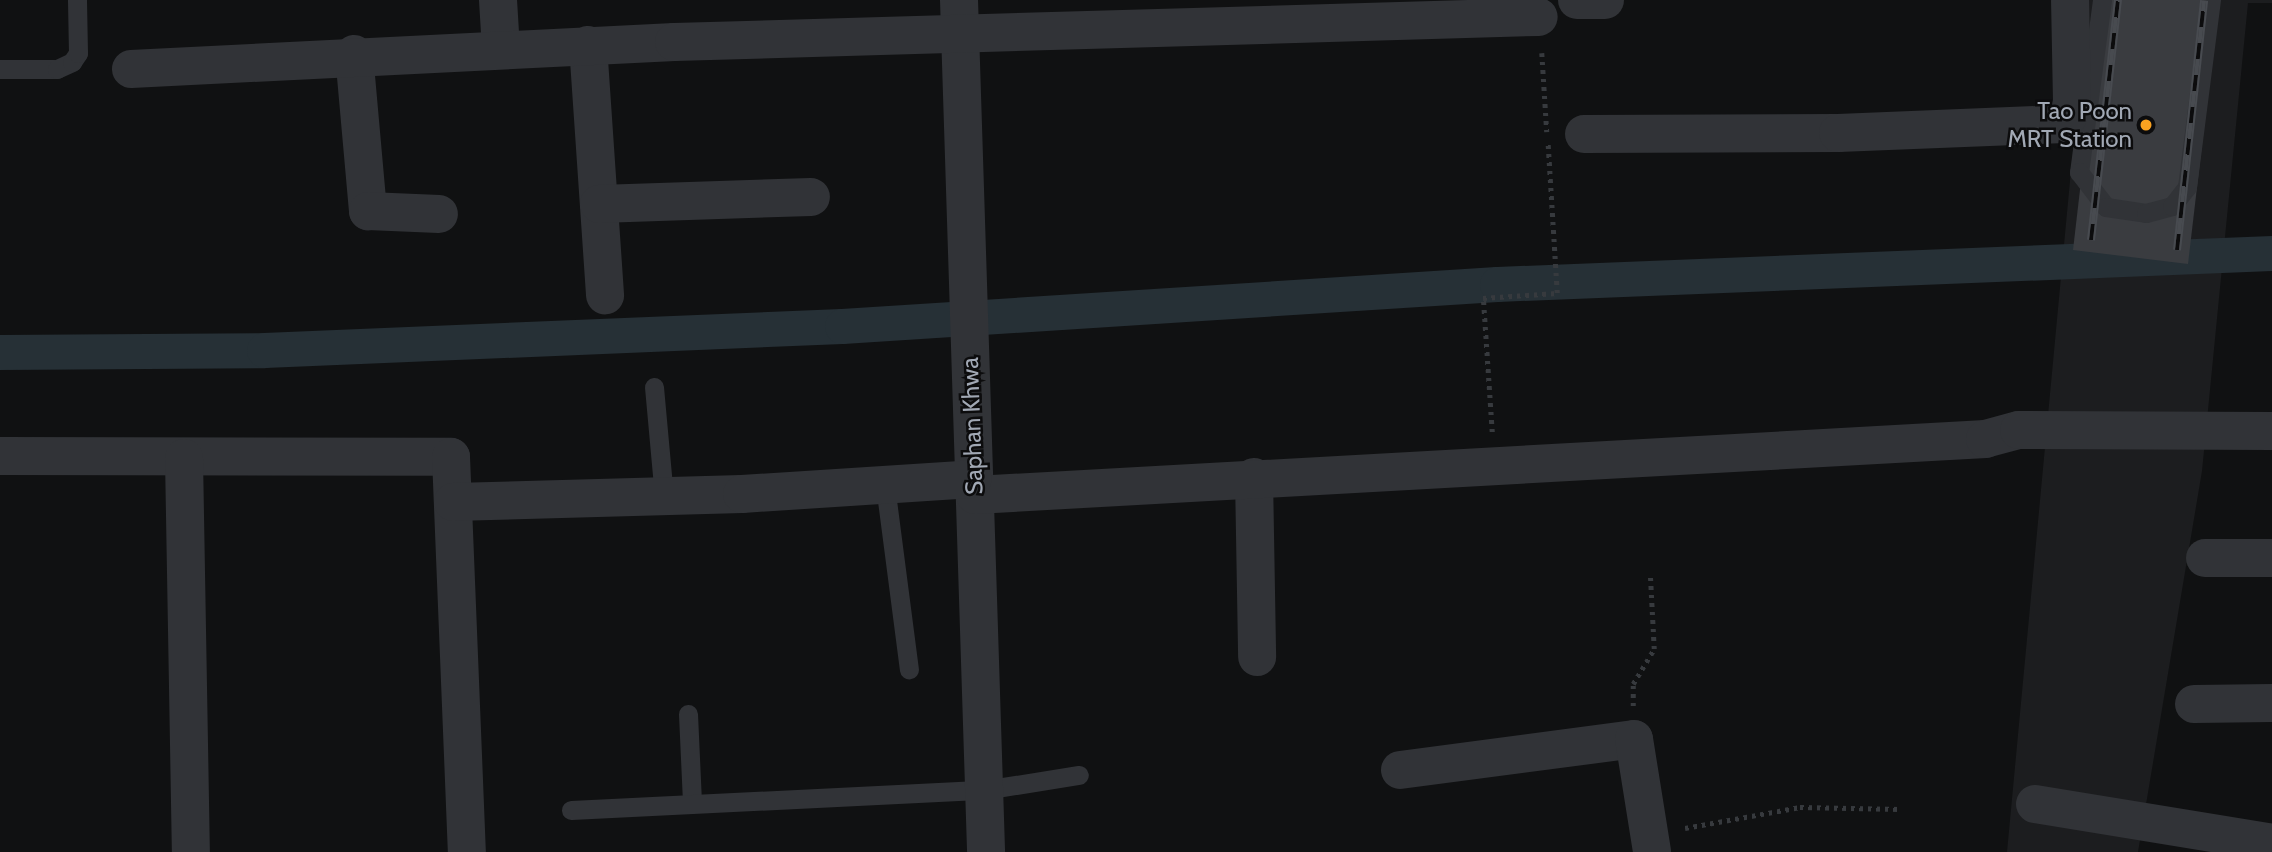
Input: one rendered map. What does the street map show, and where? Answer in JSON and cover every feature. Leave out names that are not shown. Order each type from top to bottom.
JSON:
[{"type":"street","points":[[498,0],[501,49]]},
{"type":"street","points":[[1577,0],[1605,0]]},
{"type":"street","points":[[1584,134],[1839,133],[2058,124],[2068,117],[2072,102],[2070,0]]},
{"type":"street","points":[[131,69],[354,54],[588,45],[959,16],[1539,17]]},
{"type":"street","name":"Saphan Khwa","points":[[959,16],[965,279],[986,852]]},
{"type":"street","points":[[588,45],[605,295]]},
{"type":"street","points":[[354,54],[368,211],[439,214]]},
{"type":"street","points":[[599,205],[811,197]]},
{"type":"street","points":[[453,502],[664,496],[885,485],[974,487],[1254,477],[1985,439],[2032,429],[2272,431]]},
{"type":"street","points":[[0,456],[184,458],[443,454],[453,465],[467,852]]},
{"type":"street","points":[[184,458],[191,852]]},
{"type":"street","points":[[1254,477],[1258,657]]},
{"type":"street","points":[[2205,558],[2272,558]]},
{"type":"street","points":[[2194,704],[2272,703]]},
{"type":"street","points":[[1400,770],[1631,742],[1651,844]]},
{"type":"street","points":[[2035,804],[2272,843]]},
{"type":"lane","points":[[0,69],[57,69],[72,62],[78,53],[77,0]]},
{"type":"lane","points":[[2102,0],[2079,172],[2106,207],[2146,213],[2172,206],[2187,187],[2211,0]]},
{"type":"lane","points":[[654,387],[664,496]]},
{"type":"lane","points":[[885,485],[909,669]]},
{"type":"lane","points":[[688,714],[692,803]]},
{"type":"lane","points":[[571,810],[984,790],[1079,775]]},
{"type":"path","points":[[1494,464],[1483,298],[1557,293],[1539,17]]},
{"type":"path","points":[[1631,742],[1633,684],[1654,649],[1650,573]]},
{"type":"path","points":[[1651,844],[1800,807],[1899,810]]},
{"type":"shaded area","points":[[2087,0],[2272,0],[2272,3],[2248,3],[2202,471],[2138,852],[2007,852]]},
{"type":"building","name":"Tao Poon MRT Station","points":[[2102,0],[2219,0],[2188,264],[2073,250]]},
{"type":"waterway","points":[[0,352],[264,350],[842,326],[1497,284],[2272,253]]},
{"type":"railway","points":[[2091,240],[2118,0]]},
{"type":"railway","points":[[2177,250],[2204,0]]},
{"type":"place","name":"Tao Poon MRT Station","points":[[2146,125]]}]
